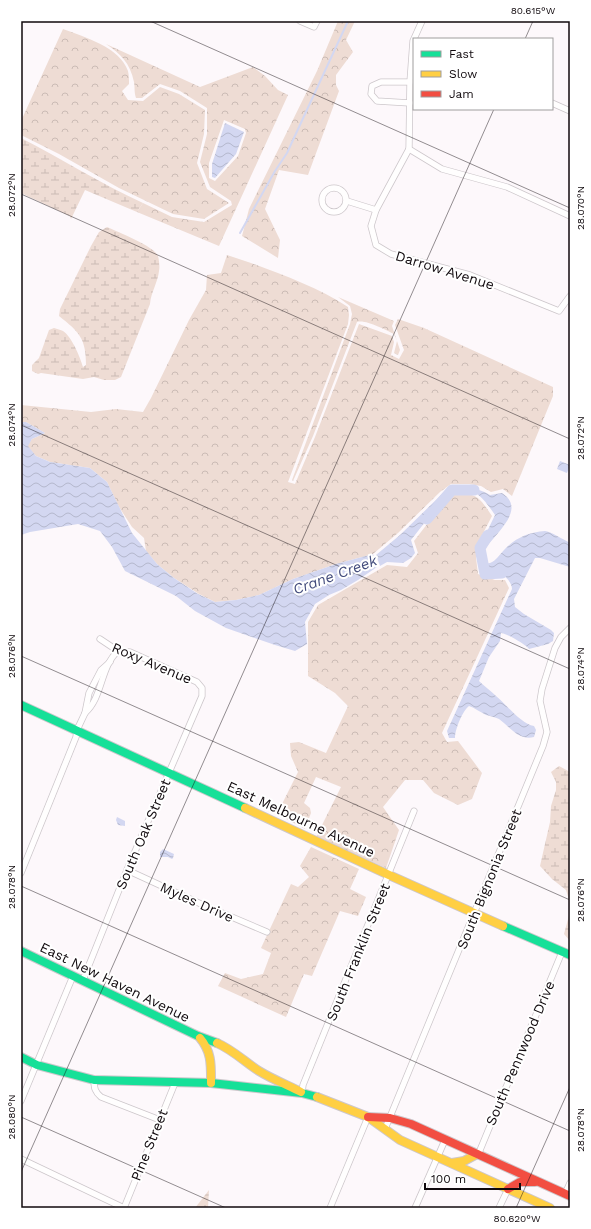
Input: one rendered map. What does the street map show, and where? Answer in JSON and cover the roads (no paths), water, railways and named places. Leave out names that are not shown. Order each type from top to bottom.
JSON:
[{"type":"street","points":[[300,21],[314,28],[317,21]]},
{"type":"street","points":[[414,38],[422,21]]},
{"type":"street","points":[[347,201],[376,210],[409,149],[410,82],[413,41]]},
{"type":"street","points":[[410,82],[381,82],[372,86],[371,94],[377,101],[410,103]]},
{"type":"street","points":[[553,103],[570,111]]},
{"type":"street","points":[[409,149],[442,169],[507,187],[570,216]]},
{"type":"street","points":[[334,187],[345,193],[347,201],[341,211],[333,212],[329,211],[323,206],[322,198],[326,190],[334,187]]},
{"type":"street","name":"Darrow Avenue","points":[[376,210],[371,226],[376,245],[391,254],[470,275],[559,314],[570,296]]},
{"type":"street","name":"South Bignonia Street","points":[[386,1129],[543,746],[547,732],[540,701],[543,686],[555,648],[561,637],[570,628]]},
{"type":"street","name":"Roxy Avenue","points":[[100,639],[118,651],[130,652],[196,682],[202,688]]},
{"type":"street","points":[[21,873],[76,737],[77,730],[97,693],[112,656],[118,651]]},
{"type":"street","name":"South Oak Street","points":[[83,980],[127,870],[202,696],[202,688]]},
{"type":"street","name":"East Melbourne Avenue","points":[[21,705],[169,772],[389,875],[566,954]]},
{"type":"street","name":"South Franklin Street","points":[[302,1093],[305,1080],[414,811]]},
{"type":"street","name":"Myles Drive","points":[[127,870],[267,932]]},
{"type":"street","name":"East New Haven Avenue","points":[[21,951],[198,1036],[230,1049],[261,1072],[302,1093]]},
{"type":"street","name":"South Pennwood Drive","points":[[477,1154],[566,954]]},
{"type":"street","points":[[21,1101],[73,976]]},
{"type":"street","name":"East New Haven Avenue","points":[[198,1036],[206,1044],[211,1059],[211,1084]]},
{"type":"street","points":[[21,1057],[37,1065],[94,1080],[211,1084],[302,1093],[325,1099],[368,1117],[400,1140],[550,1208]]},
{"type":"street","points":[[94,1080],[94,1088],[96,1093],[101,1097],[160,1120]]},
{"type":"street","name":"Pine Street","points":[[124,1208],[175,1083]]},
{"type":"street","points":[[368,1117],[390,1118],[411,1124],[568,1195],[570,1183]]},
{"type":"street","points":[[330,1208],[368,1117]]},
{"type":"street","points":[[415,1208],[444,1140]]},
{"type":"street","points":[[452,1164],[464,1161],[477,1154]]},
{"type":"street","points":[[21,1159],[124,1208]]},
{"type":"street","points":[[500,1208],[508,1189],[514,1184],[520,1182],[540,1183]]},
{"type":"water","points":[[225,123],[244,132],[236,154],[215,178],[212,177],[212,164]]},
{"type":"water","points":[[21,422],[26,422],[45,433],[32,439],[28,446],[36,456],[50,462],[90,468],[107,482],[132,533],[157,564],[174,578],[198,594],[215,602],[236,600],[259,595],[293,579],[336,564],[373,554],[377,567],[358,580],[315,604],[305,622],[307,644],[295,651],[226,628],[195,611],[176,596],[125,571],[112,547],[100,531],[78,524],[30,532],[21,535]]},
{"type":"water","points":[[560,461],[570,465],[567,473],[557,469]]},
{"type":"water","points":[[451,487],[472,488],[490,495],[502,493],[509,500],[512,508],[510,516],[481,556],[487,563],[494,561],[508,546],[518,539],[533,533],[547,531],[570,543],[570,567],[540,558],[535,558],[514,599],[515,607],[554,633],[553,641],[548,644],[529,649],[516,640],[501,633],[500,641],[489,657],[479,681],[519,718],[534,726],[536,730],[534,737],[529,738],[519,735],[499,719],[486,715],[469,706],[464,711],[460,720],[455,738],[449,738],[447,731],[512,589],[509,581],[502,574],[494,576],[481,572],[478,558],[481,544],[495,515],[486,502],[478,494],[473,492],[460,489],[451,489],[411,540],[415,553],[411,558],[403,563],[387,562],[380,566],[376,555],[400,535]]},
{"type":"water","points":[[117,817],[125,821],[125,826],[118,825],[116,820]]},
{"type":"water","points":[[163,849],[174,854],[172,859],[168,857],[160,857],[160,852]]},
{"type":"waterway","points":[[240,233],[275,171],[287,153],[348,21]]},
{"type":"waterway","name":"Crane Creek","points":[[427,519],[452,490],[474,490]]},
{"type":"waterway","name":"Crane Creek","points":[[488,535],[480,548],[485,574],[502,573]]}]
